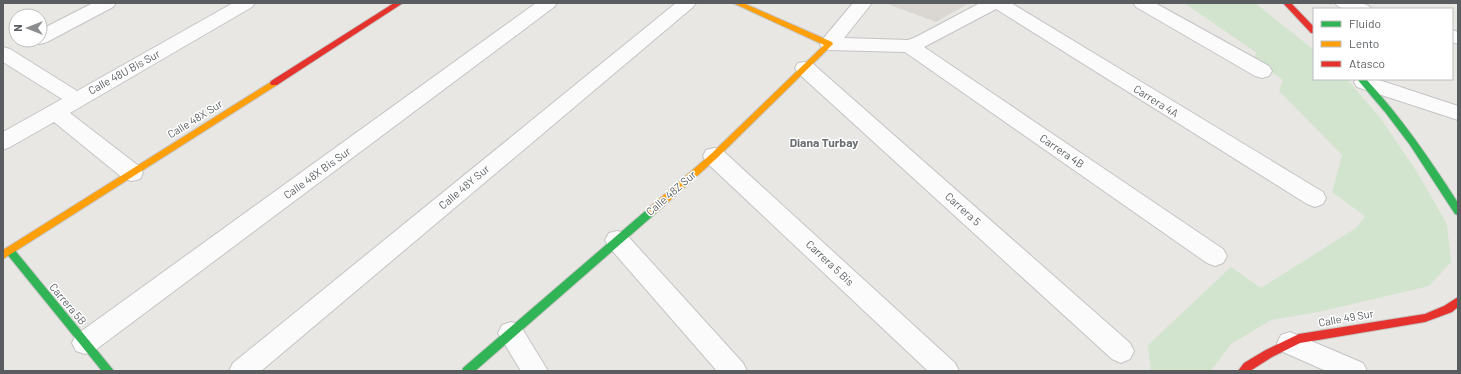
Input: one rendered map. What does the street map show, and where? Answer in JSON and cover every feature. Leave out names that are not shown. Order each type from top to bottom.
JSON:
[{"type":"street","points":[[48,34],[107,3]]},
{"type":"street","name":"Calle 48U Bis Sur","points":[[3,142],[246,3]]},
{"type":"street","name":"Calle 48X Sur","points":[[6,253],[399,3]]},
{"type":"street","name":"Calle 48X Bis Sur","points":[[85,342],[548,3]]},
{"type":"street","name":"Calle 48Y Sur","points":[[242,371],[687,3]]},
{"type":"street","points":[[737,3],[829,44],[909,46],[923,41],[994,3]]},
{"type":"street","name":"Calle 48Z Sur","points":[[467,371],[714,156],[829,44],[863,3]]},
{"type":"street","name":"Carrera 4A","points":[[998,3],[1315,198]]},
{"type":"street","points":[[1142,3],[1262,71]]},
{"type":"street","points":[[1287,3],[1313,30]]},
{"type":"street","points":[[1344,3],[1360,8]]},
{"type":"street","name":"Carrera 4B","points":[[909,46],[1215,256]]},
{"type":"street","points":[[4,55],[18,48]]},
{"type":"street","points":[[4,55],[76,99]]},
{"type":"street","name":"Carrera 5","points":[[805,68],[1121,351]]},
{"type":"street","points":[[1363,81],[1458,113]]},
{"type":"street","points":[[1363,81],[1407,132],[1451,190],[1458,211]]},
{"type":"street","points":[[55,112],[132,173]]},
{"type":"street","name":"Carrera 5 Bis","points":[[714,156],[946,371]]},
{"type":"street","points":[[617,240],[734,371]]},
{"type":"street","name":"Carrera 5B","points":[[6,253],[109,371]]},
{"type":"street","name":"Calle 49 Sur","points":[[1243,371],[1276,356],[1299,339],[1425,318],[1448,309],[1458,301]]},
{"type":"street","points":[[511,333],[536,371]]},
{"type":"street","points":[[1276,356],[1354,371]]},
{"type":"shaded area","points":[[885,3],[969,3],[936,22]]},
{"type":"green space","points":[[1184,3],[1255,3],[1313,49],[1313,80],[1348,80],[1381,119],[1417,172],[1447,224],[1451,262],[1429,286],[1318,312],[1271,320],[1231,344],[1211,371],[1151,371],[1148,345],[1231,267],[1261,288],[1356,228],[1365,216],[1332,192],[1342,155],[1279,91],[1283,80],[1252,58],[1257,53]]},
{"type":"traffic: fast","points":[[1362,80],[1413,142],[1458,211]]},
{"type":"traffic: fast","points":[[467,371],[653,210]]},
{"type":"traffic: fast","points":[[10,251],[109,371]]},
{"type":"traffic: slow","points":[[653,210],[714,156],[829,44],[737,3]]},
{"type":"traffic: slow","points":[[3,255],[274,83]]},
{"type":"traffic: jam","points":[[274,83],[399,3]]},
{"type":"traffic: jam","points":[[1287,3],[1313,30]]},
{"type":"traffic: jam","points":[[1243,371],[1248,366],[1268,354],[1299,339],[1425,318],[1448,309],[1458,301]]},
{"type":"district","name":"Diana Turbay","points":[[824,143]]}]
